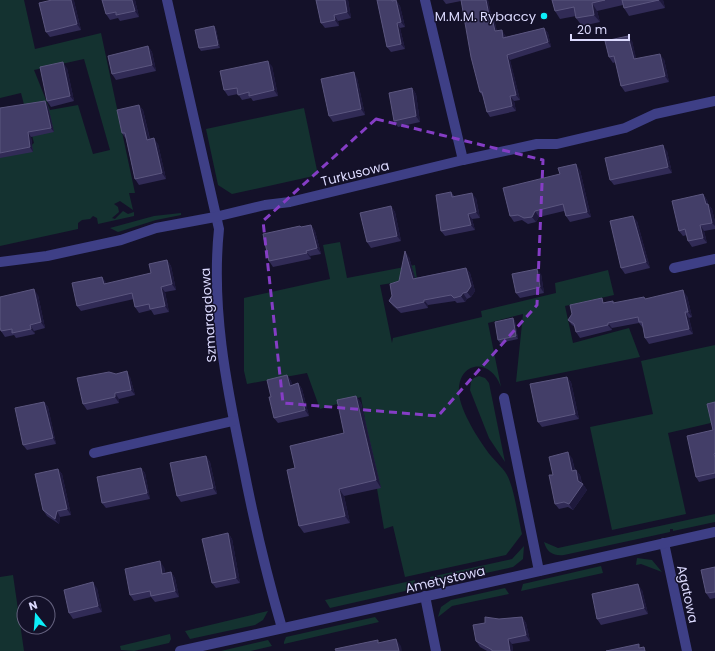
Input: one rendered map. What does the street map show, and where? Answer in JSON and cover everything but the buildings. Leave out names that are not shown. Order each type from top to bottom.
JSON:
[{"type":"street","name":"Szmaragdowa","points":[[167,0],[215,218],[219,229],[217,254],[221,343],[233,421],[253,520],[282,628]]},
{"type":"street","points":[[425,0],[462,160]]},
{"type":"street","name":"Turkusowa","points":[[0,262],[47,256],[121,240],[156,228],[215,218],[265,205],[290,202],[462,160],[537,144],[557,144],[626,128],[655,114],[715,101]]},
{"type":"street","points":[[674,268],[715,258]]},
{"type":"street","points":[[504,398],[539,571]]},
{"type":"street","points":[[94,453],[233,421]]},
{"type":"street","name":"Ametystowa","points":[[185,650],[715,532]]},
{"type":"street","name":"Agatowa","points":[[664,543],[687,651]]},
{"type":"street","points":[[425,596],[436,651]]},
{"type":"highlighted area","points":[[376,119],[543,160],[537,305],[438,416],[283,403],[263,221]]},
{"type":"green space","points":[[0,0],[24,0],[35,49],[101,33],[135,193],[129,193],[133,210],[120,201],[114,204],[118,207],[119,212],[112,218],[115,219],[123,211],[128,214],[134,212],[134,216],[98,224],[97,218],[93,216],[90,219],[82,220],[78,223],[78,229],[0,246],[0,138],[29,147],[34,143],[21,93],[0,98]],"holes":[[[84,59],[110,150],[93,154],[78,105],[50,110],[34,70]]]},
{"type":"green space","points":[[304,108],[318,175],[232,194],[218,185],[206,129]]},
{"type":"green space","points":[[181,213],[181,215],[156,220],[118,232],[110,228],[154,216]]},
{"type":"green space","points":[[340,242],[347,278],[415,265],[417,279],[380,285],[392,343],[393,338],[482,317],[481,311],[556,293],[555,283],[608,270],[614,295],[565,306],[573,343],[629,328],[640,357],[516,382],[523,314],[488,323],[501,387],[496,377],[490,370],[482,367],[469,369],[463,375],[460,383],[460,400],[467,417],[476,435],[491,456],[507,474],[513,490],[522,534],[506,555],[405,577],[393,526],[384,529],[361,397],[320,409],[307,373],[247,384],[244,371],[244,298],[330,279],[323,245]]},
{"type":"green space","points":[[715,345],[715,422],[668,433],[686,514],[612,530],[590,427],[653,414],[641,361]]},
{"type":"green space","points":[[479,376],[485,378],[489,383],[505,462],[489,438],[470,390],[471,381]]},
{"type":"green space","points":[[715,514],[715,522],[673,531],[673,529],[670,529],[670,532],[564,555],[551,553],[545,546],[544,542],[558,548]]},
{"type":"green space","points":[[524,546],[523,559],[513,567],[435,584],[431,581],[430,577],[512,559]]},
{"type":"green space","points":[[637,558],[652,560],[662,572],[641,564],[636,565]]},
{"type":"green space","points":[[601,566],[603,573],[521,591],[523,584]]},
{"type":"green space","points":[[13,575],[16,596],[16,635],[22,635],[24,651],[0,651],[0,577]]},
{"type":"green space","points":[[415,580],[414,589],[330,608],[325,600]]},
{"type":"green space","points":[[505,588],[509,594],[452,606],[438,617],[441,607],[451,600]]},
{"type":"green space","points":[[268,611],[263,620],[255,625],[190,639],[185,631]]},
{"type":"green space","points":[[375,617],[379,622],[284,644],[286,637]]},
{"type":"green space","points":[[170,634],[171,639],[169,643],[134,651],[121,650],[120,646]]},
{"type":"green space","points":[[268,640],[272,646],[251,651],[221,651]]},
{"type":"place","name":"M.M.M. Rybaccy","points":[[544,16]]}]
